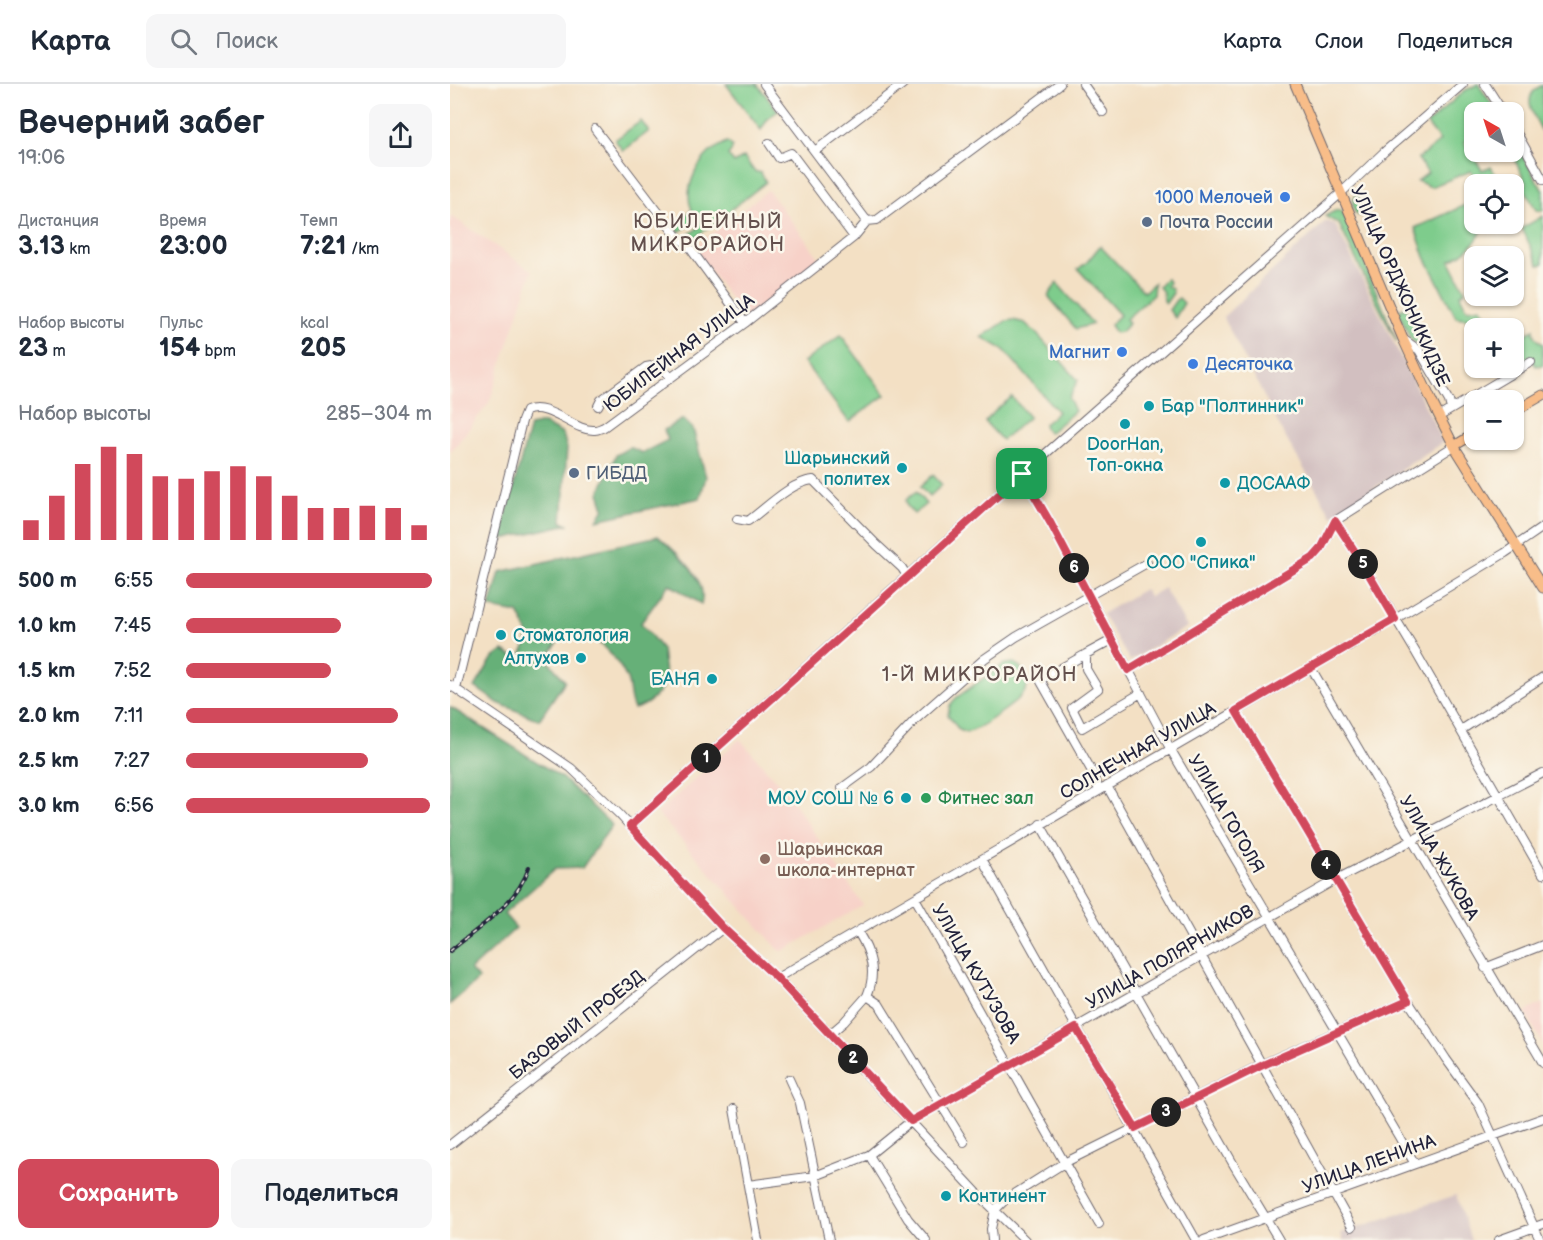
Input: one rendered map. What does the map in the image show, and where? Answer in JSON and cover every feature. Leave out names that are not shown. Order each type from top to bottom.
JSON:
[{"type":"main road","name":"УЛИЦА ОРДЖОНИКИДЗЕ","points":[[1295,84],[1403,339],[1454,446],[1543,588]]},
{"type":"main road","points":[[1524,406],[1543,395]]},
{"type":"main road","points":[[1454,446],[1464,440]]},
{"type":"street","points":[[764,84],[867,221],[877,220],[1060,84]]},
{"type":"street","points":[[814,151],[903,84]]},
{"type":"street","points":[[1083,84],[1103,112]]},
{"type":"street","points":[[630,826],[907,576],[1463,84]]},
{"type":"street","points":[[1485,84],[1497,102]]},
{"type":"street","points":[[595,129],[678,238],[687,244],[745,323]]},
{"type":"street","points":[[769,143],[779,158],[791,153],[854,237]]},
{"type":"street","points":[[1524,146],[1543,180]]},
{"type":"street","name":"ЮБИЛЕЙНАЯ УЛИЦА","points":[[453,687],[526,411],[541,410],[584,428],[595,430],[604,427],[745,323],[854,237],[867,221]]},
{"type":"street","points":[[1403,339],[1419,350],[1452,410]]},
{"type":"street","points":[[1440,416],[1532,362]]},
{"type":"street","points":[[598,406],[601,400],[646,367],[657,365],[671,377]]},
{"type":"street","points":[[1128,670],[1313,558],[1321,549],[1335,521],[1454,446]]},
{"type":"street","name":"УЛИЦА ГОГОЛЯ","points":[[1022,474],[1171,750],[1415,1164]]},
{"type":"street","points":[[737,519],[748,521],[794,486],[813,480],[902,567],[907,576]]},
{"type":"street","points":[[1335,521],[1461,730],[1497,796],[1541,866],[1543,874]]},
{"type":"street","name":"СОЛНЕЧНАЯ УЛИЦА","points":[[777,978],[1395,619],[1543,527]]},
{"type":"street","points":[[842,788],[871,767],[915,720],[984,659],[1016,637],[1147,563]]},
{"type":"street","points":[[1099,791],[1094,775],[1040,679],[1112,640]]},
{"type":"street","points":[[1086,654],[1086,669],[1098,689],[1072,708],[1082,728],[1141,693]]},
{"type":"street","name":"УЛИЦА ЖУКОВА","points":[[1311,668],[1485,968],[1543,1063]]},
{"type":"street","points":[[1461,730],[1543,677]]},
{"type":"street","points":[[453,687],[571,768],[630,826],[723,928],[777,978],[994,1210],[1025,1240]]},
{"type":"street","points":[[1236,711],[1408,1001],[1446,1059],[1479,1103],[1540,1240]]},
{"type":"street","name":"УЛИЦА ПОЛЯРНИКОВ","points":[[748,1185],[815,1176],[869,1155],[911,1121],[1270,916],[1411,840],[1543,773]]},
{"type":"street","points":[[1107,786],[1352,1227]]},
{"type":"street","points":[[1040,824],[1279,1240]]},
{"type":"street","points":[[982,859],[1196,1240]]},
{"type":"street","name":"УЛИЦА КУТУЗОВА","points":[[915,898],[1099,1224]]},
{"type":"street","name":"БАЗОВЫЙ ПРОЕЗД","points":[[450,1145],[723,928]]},
{"type":"street","points":[[830,1034],[867,996],[872,983],[873,971],[864,942],[858,932]]},
{"type":"street","points":[[1485,968],[1543,945]]},
{"type":"street","points":[[867,996],[879,1004],[964,1142]]},
{"type":"street","points":[[992,1240],[994,1210],[1005,1200],[1064,1163],[1196,1096],[1408,1001]]},
{"type":"street","points":[[789,1079],[800,1103],[829,1240]]},
{"type":"street","points":[[734,1109],[758,1240]]},
{"type":"street","name":"УЛИЦА ЛЕНИНА","points":[[1204,1240],[1543,1118]]},
{"type":"street","points":[[869,1155],[908,1219],[926,1240]]},
{"type":"street","points":[[1499,1240],[1543,1224]]},
{"type":"shaded area","points":[[768,190],[820,259],[747,317],[741,313],[693,248]]},
{"type":"shaded area","points":[[450,217],[532,271],[489,403],[450,453]]},
{"type":"shaded area","points":[[1326,221],[1335,224],[1443,442],[1332,516],[1284,435],[1223,317]]},
{"type":"shaded area","points":[[1164,588],[1187,627],[1130,661],[1102,614],[1144,589],[1149,597]]},
{"type":"shaded area","name":"Шарьинская школа-интернат","points":[[740,739],[787,793],[863,905],[781,952],[657,813]]},
{"type":"shaded area","points":[[1543,1003],[1543,1045],[1525,1012]]},
{"type":"shaded area","points":[[1456,1195],[1471,1240],[1343,1240],[1341,1233]]},
{"type":"green space","points":[[726,84],[757,84],[778,111],[768,118],[761,130]]},
{"type":"green space","points":[[1478,84],[1490,102],[1464,102],[1464,162],[1477,162],[1482,170],[1491,167],[1495,174],[1473,174],[1471,171],[1431,187],[1417,181],[1428,173],[1418,159],[1440,141],[1427,124],[1464,91]]},
{"type":"green space","points":[[1543,85],[1543,133],[1533,113],[1530,100],[1536,89]]},
{"type":"green space","points":[[641,121],[649,131],[623,151],[615,140]]},
{"type":"green space","points":[[727,142],[732,146],[728,155],[734,163],[744,157],[754,171],[761,173],[766,182],[691,241],[687,236],[698,228],[694,222],[679,232],[675,226],[677,221],[692,210],[689,195],[692,179],[710,152]]},
{"type":"green space","points":[[1524,158],[1543,191],[1543,211],[1536,210],[1524,188],[1526,183],[1524,174],[1522,174],[1516,162],[1524,162]]},
{"type":"green space","points":[[1357,193],[1366,216],[1358,215],[1354,210],[1353,201]]},
{"type":"green space","points":[[1464,206],[1464,234],[1480,234],[1471,246],[1464,246],[1464,252],[1450,261],[1464,289],[1460,295],[1464,306],[1467,309],[1481,307],[1487,318],[1456,317],[1425,257],[1415,228]]},
{"type":"green space","points":[[1337,210],[1343,212],[1346,218],[1397,342],[1339,224],[1325,216]]},
{"type":"green space","points":[[1543,216],[1543,264],[1539,265],[1524,232],[1524,227]]},
{"type":"green space","points":[[1100,246],[1144,292],[1154,283],[1153,295],[1126,319],[1129,323],[1121,332],[1115,333],[1110,325],[1120,315],[1078,269]]},
{"type":"green space","points":[[1166,278],[1169,282],[1167,286],[1172,289],[1173,293],[1166,303],[1159,287]]},
{"type":"green space","points":[[1057,283],[1093,324],[1076,329],[1048,296]]},
{"type":"green space","points":[[1179,298],[1184,303],[1175,318],[1169,310]]},
{"type":"green space","points":[[1405,307],[1419,332],[1417,333],[1421,344],[1419,347],[1410,338],[1398,311]]},
{"type":"green space","points":[[1006,321],[1025,323],[1036,333],[1078,380],[1069,398],[1075,411],[1049,433],[1044,424],[1058,412],[1004,350],[982,337]]},
{"type":"green space","points":[[1534,329],[1536,337],[1543,344],[1543,365],[1536,366],[1529,357],[1524,360],[1524,336]]},
{"type":"green space","points":[[841,335],[885,395],[849,422],[804,362]]},
{"type":"green space","points":[[1012,397],[1029,417],[1002,440],[985,422]]},
{"type":"green space","points":[[683,419],[693,429],[706,477],[700,498],[597,520],[604,508],[599,493],[616,455],[630,447],[642,453],[668,440],[664,430]]},
{"type":"green space","points":[[542,423],[563,434],[567,448],[562,522],[569,524],[499,540],[530,426]]},
{"type":"green space","points":[[933,475],[942,485],[929,497],[920,487]]},
{"type":"green space","points":[[916,492],[926,504],[914,514],[907,506],[906,500]]},
{"type":"green space","points":[[658,536],[689,566],[696,576],[702,595],[701,604],[669,584],[641,623],[662,649],[666,682],[649,702],[634,709],[628,681],[617,662],[595,640],[577,633],[562,638],[547,659],[565,681],[539,720],[498,703],[475,687],[492,659],[503,651],[514,657],[520,657],[526,645],[526,630],[518,613],[490,608],[500,572]]},
{"type":"green space","points":[[1015,663],[1027,677],[1028,684],[1022,696],[980,727],[966,733],[959,730],[948,715],[950,705],[956,698],[1004,664]]},
{"type":"green space","points":[[450,707],[561,777],[612,825],[582,868],[555,869],[504,914],[516,928],[470,970],[479,979],[450,1004]]},
{"type":"railway","points":[[450,951],[507,903],[524,880],[529,867]]},
{"type":"place","name":"1000 Мелочей","points":[[1285,197]]},
{"type":"place","name":"Почта России","points":[[1147,222]]},
{"type":"place","name":"Магнит","points":[[1122,352]]},
{"type":"place","name":"Десяточка","points":[[1193,364]]},
{"type":"place","name":"Бар \"Полтинник\"","points":[[1149,406]]},
{"type":"place","name":"DoorHan, Топ-окна","points":[[1125,424]]},
{"type":"place","name":"Шарьинский политех","points":[[902,468]]},
{"type":"place","name":"ГИБДД","points":[[574,473]]},
{"type":"place","name":"ДОСААФ","points":[[1225,483]]},
{"type":"place","name":"ООО \"Спика\"","points":[[1201,542]]},
{"type":"place","name":"Стоматология","points":[[501,635]]},
{"type":"place","name":"Алтухов","points":[[581,658]]},
{"type":"place","name":"БАНЯ","points":[[712,679]]},
{"type":"place","name":"МОУ СОШ № 6","points":[[906,798]]},
{"type":"place","name":"Фитнес зал","points":[[926,798]]},
{"type":"place","name":"Шарьинская школа-интернат","points":[[765,859]]},
{"type":"place","name":"Континент","points":[[946,1196]]},
{"type":"district","name":"ЮБИЛЕЙНЫЙ МИКРОРАЙОН","points":[[708,234]]},
{"type":"district","name":"1-Й МИКРОРАЙОН","points":[[980,675]]},
{"type":"route","points":[[1022,474],[1128,670],[1313,558],[1321,549],[1335,521],[1395,619],[1236,711],[1408,1001],[1196,1096],[1135,1128],[1076,1028],[911,1121],[777,978],[723,928],[630,826],[1022,474]]}]
